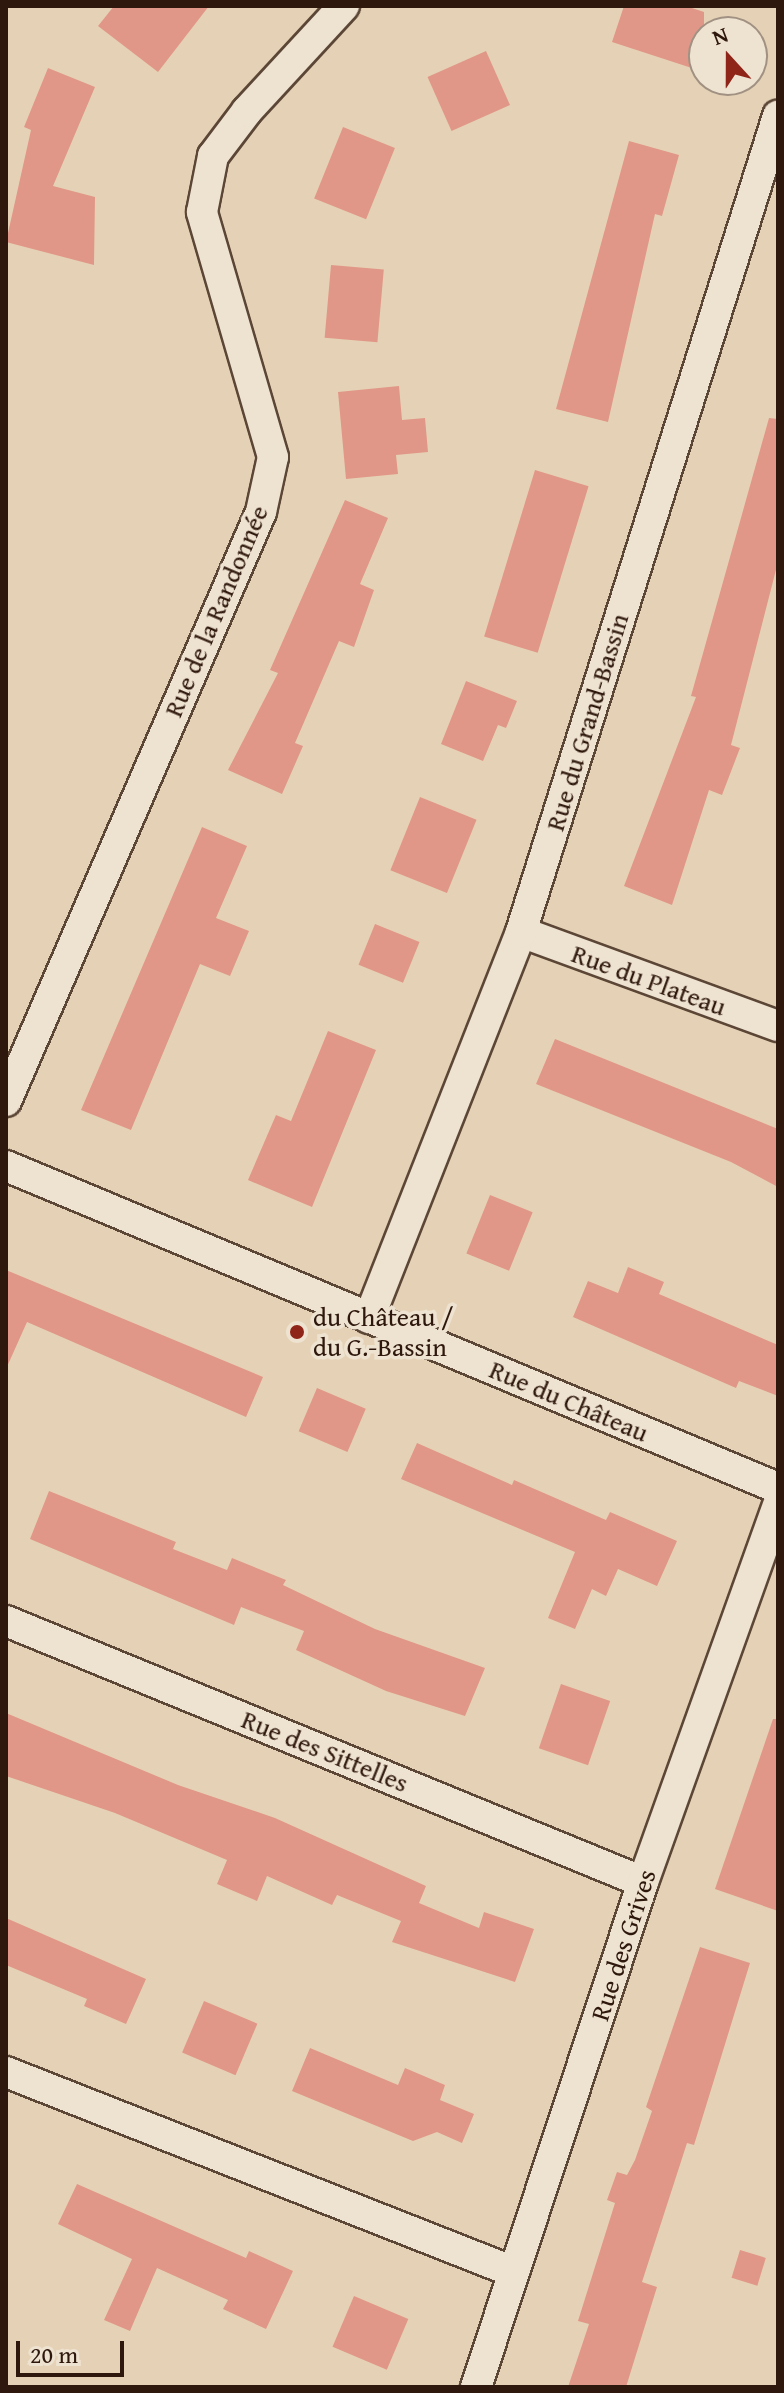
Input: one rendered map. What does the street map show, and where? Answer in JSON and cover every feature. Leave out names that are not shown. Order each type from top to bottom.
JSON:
[{"type":"street","name":"Rue de la Randonnée","points":[[6,1101],[264,498],[273,457],[202,212],[213,156],[247,111],[344,6]]},
{"type":"street","name":"Rue du Grand-Bassin","points":[[369,1318],[521,932],[778,116]]},
{"type":"street","name":"Rue du Plateau","points":[[521,932],[778,1026]]},
{"type":"street","name":"Rue du Château","points":[[6,1166],[778,1488]]},
{"type":"street","name":"Rue des Grives","points":[[476,2387],[643,1882],[778,1505]]},
{"type":"street","name":"Rue des Sittelles","points":[[6,1621],[643,1882]]},
{"type":"street","points":[[6,2072],[514,2272]]},
{"type":"building","points":[[114,6],[209,6],[158,72],[98,26]]},
{"type":"building","points":[[624,6],[686,6],[704,12],[704,16],[688,16],[688,67],[612,42]]},
{"type":"building","points":[[486,51],[510,105],[452,131],[428,77]]},
{"type":"building","points":[[48,68],[95,87],[53,186],[95,197],[94,265],[6,242],[31,130],[24,127]]},
{"type":"building","points":[[343,127],[395,148],[366,219],[314,198]]},
{"type":"building","points":[[629,141],[679,155],[662,216],[655,214],[608,422],[556,409]]},
{"type":"building","points":[[331,265],[384,270],[377,342],[325,338]]},
{"type":"building","points":[[399,386],[402,420],[425,418],[428,452],[396,455],[398,474],[346,479],[338,392]]},
{"type":"building","points":[[769,418],[778,419],[778,562],[731,745],[740,748],[722,795],[709,790],[672,905],[624,886],[696,697],[691,696]]},
{"type":"building","points":[[535,470],[589,486],[538,653],[484,636]]},
{"type":"building","points":[[345,500],[388,518],[360,584],[374,590],[354,647],[339,641],[295,743],[303,746],[282,794],[228,770],[278,673],[270,670]]},
{"type":"building","points":[[466,681],[517,701],[506,728],[498,725],[483,761],[441,744]]},
{"type":"building","points":[[420,797],[477,820],[447,893],[390,870]]},
{"type":"building","points":[[202,827],[247,846],[216,918],[249,931],[230,976],[200,964],[131,1130],[81,1110]]},
{"type":"building","points":[[375,924],[420,942],[403,983],[359,965]]},
{"type":"building","points":[[328,1031],[376,1050],[312,1207],[248,1180],[276,1115],[291,1121]]},
{"type":"building","points":[[555,1039],[778,1129],[778,1187],[731,1162],[536,1084]]},
{"type":"building","points":[[490,1195],[533,1212],[509,1271],[466,1253]]},
{"type":"building","points":[[628,1267],[664,1282],[659,1294],[778,1345],[778,1396],[739,1381],[736,1388],[573,1317],[588,1281],[618,1293]]},
{"type":"building","points":[[6,1270],[263,1377],[246,1417],[27,1322],[6,1369]]},
{"type":"building","points":[[317,1388],[366,1409],[347,1452],[299,1431]]},
{"type":"building","points":[[417,1443],[512,1485],[514,1480],[606,1520],[610,1512],[677,1541],[657,1586],[618,1569],[606,1596],[592,1589],[575,1629],[548,1618],[575,1552],[401,1479]]},
{"type":"building","points":[[49,1491],[176,1542],[173,1549],[227,1570],[232,1558],[286,1580],[283,1585],[375,1629],[485,1668],[465,1716],[386,1691],[296,1650],[304,1631],[241,1607],[234,1625],[30,1539]]},
{"type":"building","points":[[561,1684],[610,1701],[588,1765],[539,1748]]},
{"type":"building","points":[[6,1713],[178,1785],[275,1818],[426,1886],[419,1903],[479,1928],[484,1912],[534,1929],[515,1982],[392,1942],[401,1921],[337,1895],[332,1905],[267,1876],[257,1901],[217,1884],[227,1860],[115,1813],[6,1776]]},
{"type":"building","points":[[773,1719],[778,1719],[778,1911],[715,1889]]},
{"type":"building","points":[[6,1918],[146,1979],[126,2024],[84,2006],[87,1999],[6,1965]]},
{"type":"building","points":[[700,1947],[750,1963],[694,2145],[687,2143],[642,2282],[657,2287],[626,2387],[568,2387],[589,2324],[578,2321],[615,2203],[607,2200],[617,2172],[627,2175],[635,2160],[652,2111],[646,2107]]},
{"type":"building","points":[[204,2001],[257,2024],[236,2075],[182,2053]]},
{"type":"building","points":[[310,2048],[398,2085],[405,2068],[445,2085],[440,2100],[474,2114],[462,2143],[437,2132],[413,2141],[292,2091]]},
{"type":"building","points":[[77,2184],[246,2258],[249,2251],[293,2271],[266,2329],[223,2309],[228,2300],[157,2268],[130,2331],[104,2320],[132,2259],[58,2224]]},
{"type":"building","points":[[740,2250],[766,2258],[757,2286],[732,2278]]},
{"type":"building","points":[[354,2296],[408,2319],[387,2370],[333,2347]]},
{"type":"place","name":"du Château / du G.-Bassin","points":[[297,1332]]}]
